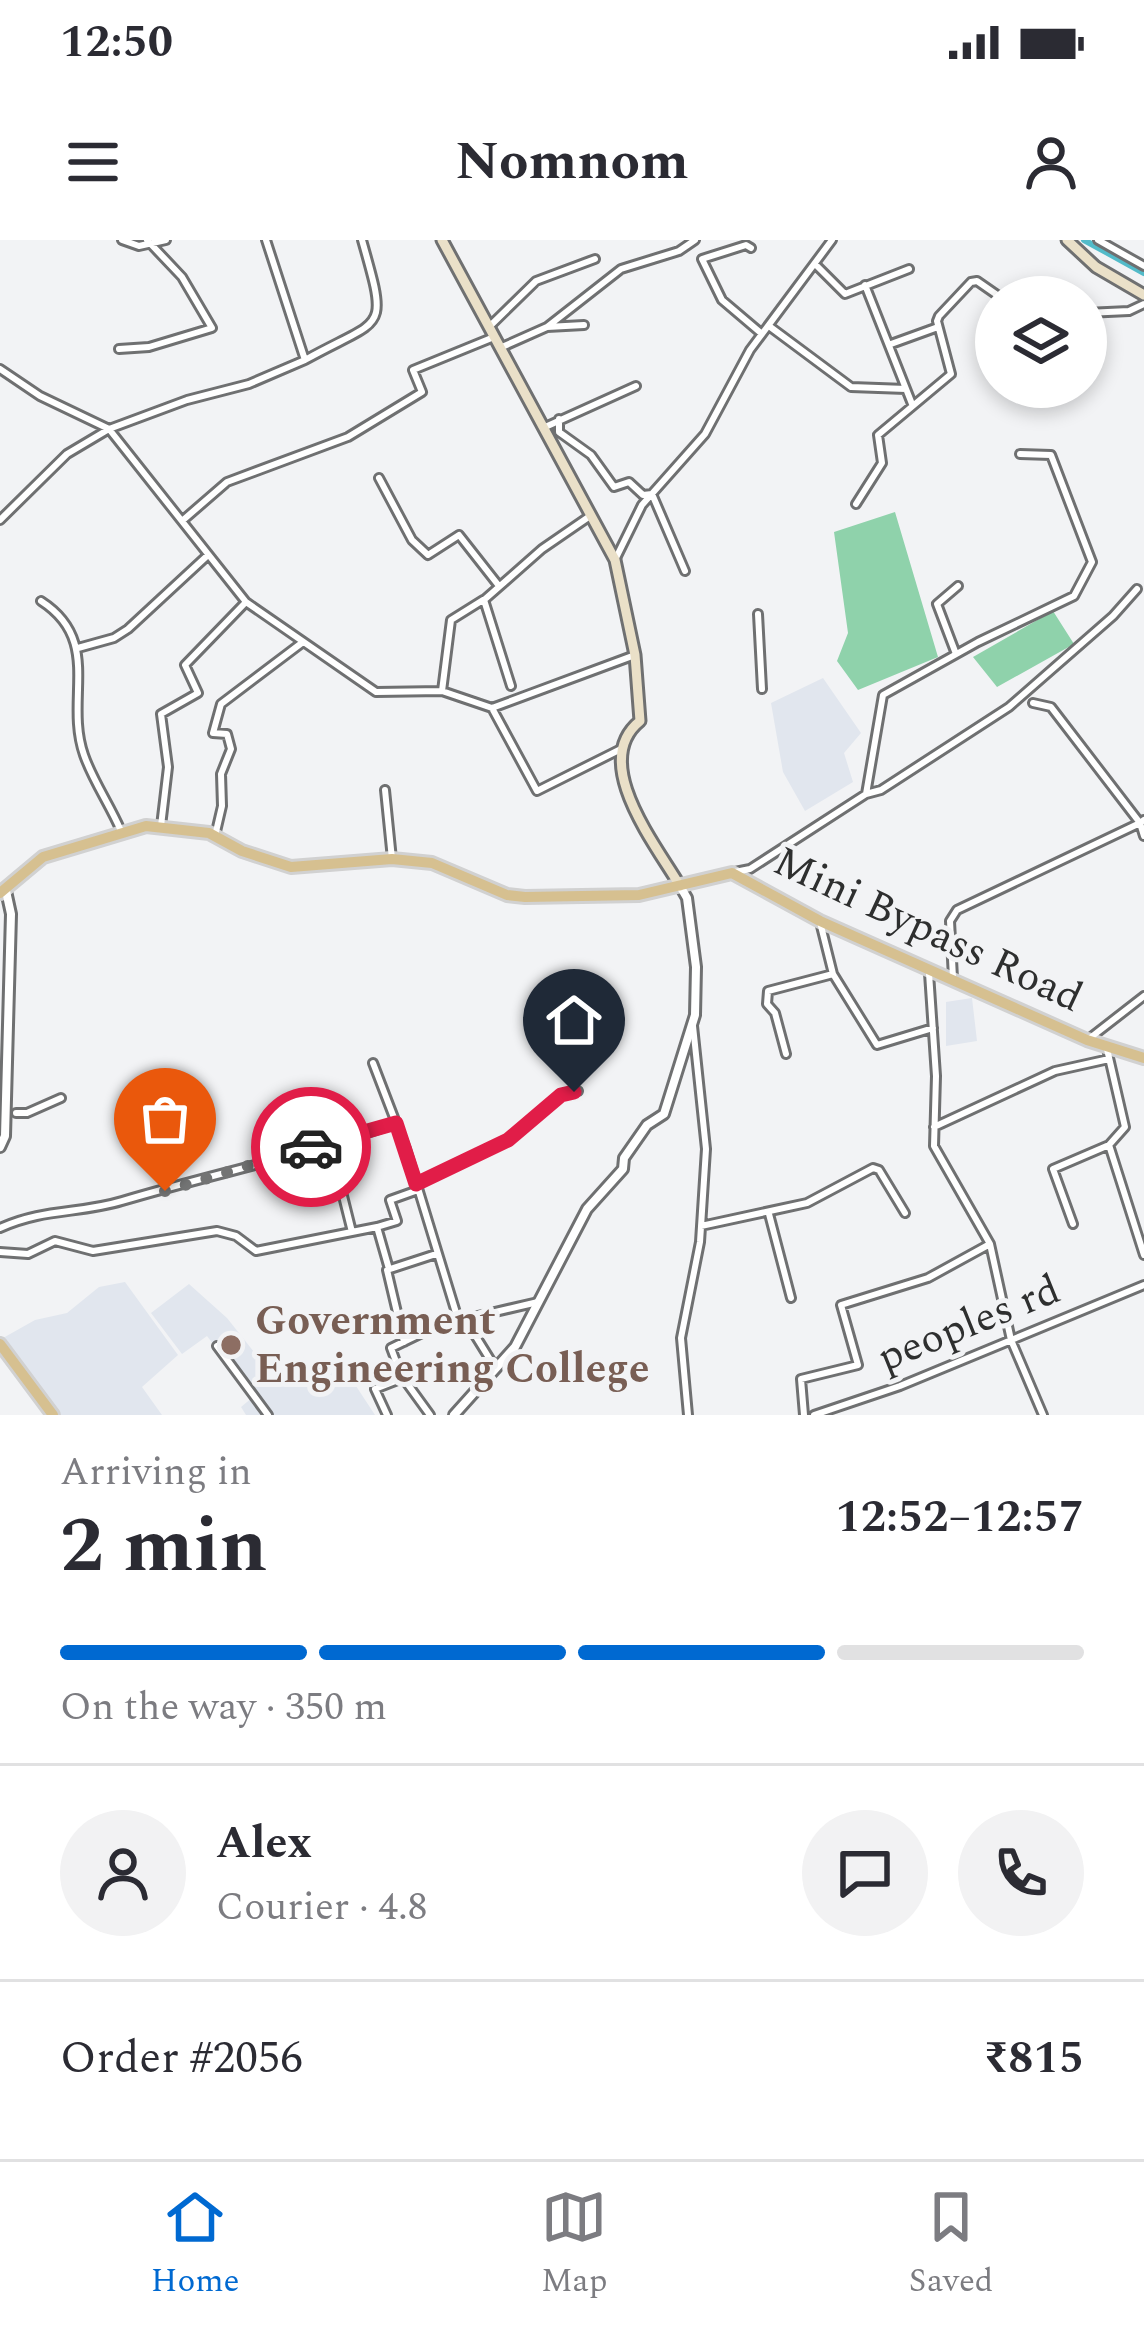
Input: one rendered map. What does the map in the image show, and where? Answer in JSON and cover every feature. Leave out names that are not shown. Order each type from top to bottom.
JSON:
[{"type":"main road","points":[[442,240],[615,560],[635,655],[640,721],[631,728],[618,761],[627,792],[680,886]]},
{"type":"main road","points":[[1067,240],[1096,267],[1144,295]]},
{"type":"main road","name":"Mini Bypass Road","points":[[3,892],[43,857],[121,831],[161,826],[215,837],[291,867],[392,859],[432,862],[494,890],[525,897],[638,895],[731,873],[820,921],[1108,1052],[1144,1058]]},
{"type":"main road","points":[[0,1344],[53,1415]]},
{"type":"street","points":[[122,240],[127,245],[166,240]]},
{"type":"street","points":[[266,240],[305,359]]},
{"type":"street","points":[[0,520],[67,454],[109,429],[187,400],[249,384],[357,336],[377,314],[380,302],[362,240]]},
{"type":"street","points":[[502,347],[547,327],[621,269],[679,251],[695,240]]},
{"type":"street","points":[[615,560],[631,524],[705,434],[762,334],[832,240]]},
{"type":"street","points":[[1098,240],[1144,266]]},
{"type":"street","points":[[119,349],[149,347],[212,328],[182,277],[148,242]]},
{"type":"street","points":[[751,248],[702,259],[722,300],[762,334]]},
{"type":"street","points":[[182,521],[227,482],[348,437],[422,392],[413,370],[493,331],[536,281],[595,259]]},
{"type":"street","points":[[815,264],[845,295],[909,269]]},
{"type":"street","points":[[856,504],[882,463],[878,435],[951,374],[937,321],[950,301],[975,281]]},
{"type":"street","points":[[865,285],[912,404]]},
{"type":"street","points":[[1107,312],[1130,311],[1144,304]]},
{"type":"street","points":[[547,327],[584,325]]},
{"type":"street","points":[[769,326],[851,387],[906,389]]},
{"type":"street","points":[[890,345],[938,327]]},
{"type":"street","points":[[0,369],[40,396],[109,429],[246,602],[376,692],[442,692],[492,708],[635,655]]},
{"type":"street","points":[[543,428],[635,386]]},
{"type":"street","points":[[560,419],[560,431],[591,455],[614,487],[629,482],[643,495],[652,494]]},
{"type":"street","points":[[866,794],[883,695],[1074,596],[1092,562],[1051,455],[1020,454]]},
{"type":"street","points":[[379,478],[412,540],[428,555],[459,535],[499,586]]},
{"type":"street","points":[[652,494],[686,571]]},
{"type":"street","points":[[442,692],[451,620],[484,600],[542,549],[590,516]]},
{"type":"street","points":[[78,648],[128,629],[208,554]]},
{"type":"street","points":[[956,654],[937,604],[958,586]]},
{"type":"street","points":[[731,873],[750,868],[866,794],[881,790],[1009,707],[1137,589]]},
{"type":"street","points":[[484,600],[511,686]]},
{"type":"street","points":[[41,601],[62,615],[78,648],[80,739],[121,831]]},
{"type":"street","points":[[161,826],[168,767],[161,714],[198,693],[185,665],[246,602]]},
{"type":"street","points":[[758,614],[762,689]]},
{"type":"street","points":[[215,837],[222,806],[221,774],[232,748],[227,734],[213,734],[221,704],[303,642]]},
{"type":"street","points":[[1033,704],[1051,707],[1142,822],[1144,836]]},
{"type":"street","points":[[492,708],[537,791],[623,748]]},
{"type":"street","points":[[385,790],[392,859]]},
{"type":"street","points":[[953,978],[950,921],[957,910],[1142,822]]},
{"type":"street","points":[[680,886],[696,967],[693,1024],[706,1149],[701,1226],[681,1338],[688,1415]]},
{"type":"street","points":[[0,1147],[5,1136],[10,914],[3,892]]},
{"type":"street","points":[[820,921],[833,974],[878,1046],[933,1028]]},
{"type":"street","points":[[928,969],[934,1145],[990,1244],[1011,1340],[1043,1415]]},
{"type":"street","points":[[786,1054],[775,1012],[767,1004],[768,991],[833,974]]},
{"type":"street","points":[[1087,1040],[1144,996]]},
{"type":"street","points":[[454,1415],[515,1347],[587,1209],[622,1169],[647,1125],[664,1114],[693,1024]]},
{"type":"street","points":[[934,1127],[1108,1052],[1125,1127],[1109,1145],[1053,1169],[1073,1224]]},
{"type":"street","points":[[373,1063],[461,1318],[496,1369]]},
{"type":"street","points":[[0,1252],[28,1254],[56,1241],[93,1252],[217,1232],[236,1236],[256,1251],[377,1227],[398,1220],[391,1200],[508,1140],[561,1095],[578,1090]]},
{"type":"street","points":[[16,1113],[61,1098]]},
{"type":"street","points":[[0,1228],[33,1214],[122,1201],[192,1184],[396,1123]]},
{"type":"street","points":[[1109,1145],[1144,1255]]},
{"type":"street","points":[[336,1168],[352,1232]]},
{"type":"street","points":[[701,1226],[807,1204],[873,1168],[879,1170],[905,1213]]},
{"type":"street","points":[[769,1214],[791,1298]]},
{"type":"street","points":[[377,1227],[404,1342]]},
{"type":"street","points":[[804,1415],[801,1379],[857,1365],[841,1305],[928,1278],[990,1244]]},
{"type":"street","points":[[389,1269],[436,1254]]},
{"type":"street","name":"peoples rd","points":[[814,1415],[900,1386],[1144,1286]]},
{"type":"street","points":[[430,1415],[404,1378],[391,1348],[461,1318],[538,1302]]},
{"type":"street","points":[[217,1346],[268,1415]]},
{"type":"street","points":[[386,1415],[375,1390],[404,1378]]},
{"type":"shaded area","points":[[823,678],[861,733],[844,753],[853,782],[805,811],[783,772],[771,703]]},
{"type":"shaded area","points":[[972,998],[977,1041],[946,1046],[946,1002]]},
{"type":"shaded area","points":[[125,1282],[178,1355],[142,1387],[162,1415],[61,1415],[3,1338],[35,1320],[67,1313],[99,1287]]},
{"type":"shaded area","name":"Government Engineering College","points":[[189,1284],[227,1318],[277,1381],[337,1357],[375,1415],[246,1415],[241,1407],[253,1397],[207,1336],[182,1354],[151,1313]]},
{"type":"green space","points":[[895,512],[938,657],[858,690],[837,661],[848,633],[834,532]]},
{"type":"green space","points":[[1053,611],[1074,644],[997,687],[973,657]]},
{"type":"waterway","points":[[1084,240],[1144,273]]},
{"type":"way so far","points":[[165,1191],[311,1147]]},
{"type":"place","name":"Government Engineering College","points":[[231,1345]]},
{"type":"route","points":[[311,1147],[396,1123],[416,1184],[508,1140],[561,1095],[574,1092]]}]
